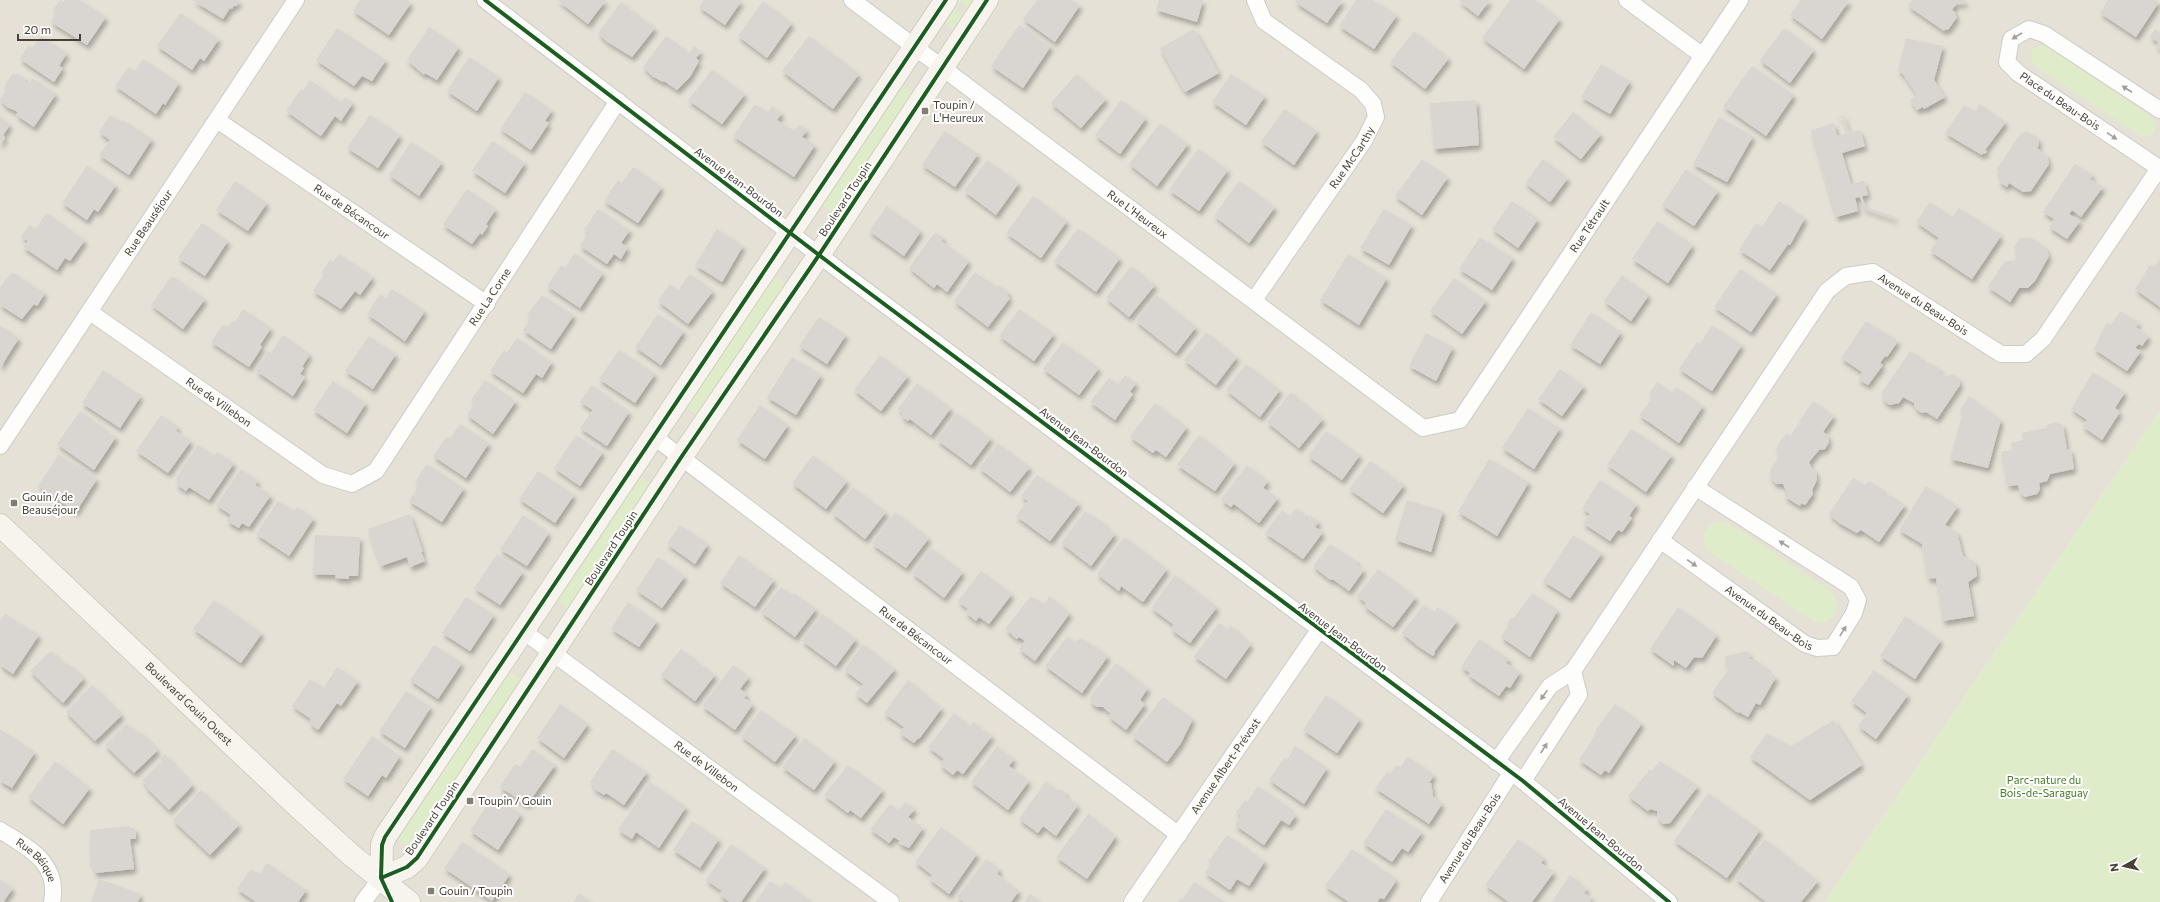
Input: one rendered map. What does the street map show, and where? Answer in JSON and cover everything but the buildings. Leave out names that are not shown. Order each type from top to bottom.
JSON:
[{"type":"street","name":"Rue Beauséjour","points":[[0,446],[296,0]]},
{"type":"street","name":"Avenue Jean-Bourdon","points":[[485,0],[618,100],[791,234],[1517,777],[1669,902]]},
{"type":"street","name":"Rue L'Heureux","points":[[852,0],[1423,428]]},
{"type":"street","points":[[363,902],[381,878],[382,845],[385,837],[522,631],[791,234],[913,47],[946,0]]},
{"type":"street","name":"Boulevard Toupin","points":[[381,878],[407,868],[417,858],[682,456],[819,255],[987,0]]},
{"type":"street","name":"Rue McCarthy","points":[[1254,300],[1364,141],[1376,117],[1373,104],[1361,90],[1264,21],[1255,0]]},
{"type":"street","points":[[1627,0],[1702,56]]},
{"type":"street","name":"Rue Tétrault","points":[[1423,428],[1460,420],[1740,0]]},
{"type":"street","name":"Place du Beau-Bois","points":[[2160,110],[2044,34],[2028,29],[2011,40],[2007,62],[2018,73],[2160,168]]},
{"type":"street","name":"Rue La Corne","points":[[352,484],[376,472],[487,304],[618,100]]},
{"type":"street","name":"Rue de Bécancour","points":[[217,120],[487,304]]},
{"type":"street","name":"Avenue du Beau-Bois","points":[[1496,762],[1550,686],[1573,670],[1827,291],[1846,276],[1873,272],[2000,354],[2026,354],[2043,339],[2160,168]]},
{"type":"street","name":"Rue de Villebon","points":[[90,312],[323,475],[352,484]]},
{"type":"street","name":"Rue de Bécancour","points":[[654,436],[1179,835]]},
{"type":"street","name":"Avenue du Beau-Bois","points":[[1660,540],[1805,644],[1818,648],[1833,646],[1854,613],[1858,600],[1851,587],[1695,487]]},
{"type":"street","name":"Boulevard Gouin Ouest","points":[[0,525],[295,804],[350,854],[409,902]]},
{"type":"street","name":"Avenue Albert-Prévost","points":[[1132,902],[1319,630]]},
{"type":"street","name":"Rue de Villebon","points":[[522,631],[553,652],[891,902]]},
{"type":"street","name":"Avenue du Beau-Bois","points":[[1429,902],[1517,777],[1579,695],[1573,670]]},
{"type":"street","name":"Rue Béique","points":[[0,830],[36,853],[42,860],[51,875],[53,885],[52,902]]},
{"type":"shaded area","points":[[0,0],[2160,0],[2160,410],[1825,902],[0,902]]},
{"type":"green space","points":[[955,0],[978,0],[957,32],[942,20]],"holes":[[[961,1],[968,6],[961,16],[955,11]]]},
{"type":"green space","points":[[2038,46],[2046,46],[2150,116],[2156,123],[2154,131],[2148,136],[2142,137],[2035,66],[2031,57],[2032,51]]},
{"type":"green space","points":[[900,84],[915,93],[836,214],[819,203]]},
{"type":"green space","points":[[772,275],[788,285],[699,417],[683,405]]},
{"type":"green space","name":"Parc-nature du Bois-de-Saraguay","points":[[2160,410],[2160,902],[1825,902]]},
{"type":"green space","points":[[636,476],[652,486],[570,611],[554,599]]},
{"type":"green space","points":[[1722,521],[1730,524],[1832,592],[1838,604],[1835,616],[1825,622],[1814,622],[1709,552],[1704,542],[1705,532],[1711,524]]},
{"type":"green space","points":[[507,670],[523,680],[410,848],[394,837]]},
{"type":"cycle path","points":[[485,0],[840,271],[1523,781],[1669,902]]},
{"type":"cycle path","points":[[392,902],[381,878],[382,845],[385,837],[946,0]]},
{"type":"cycle path","points":[[381,878],[407,867],[417,858],[682,456],[819,255],[987,0]]},
{"type":"place","name":"Toupin / L'Heureux","points":[[925,111]]},
{"type":"place","name":"Gouin / de Beauséjour","points":[[14,503]]},
{"type":"place","name":"Toupin / Gouin","points":[[470,801]]},
{"type":"place","name":"Gouin / Toupin","points":[[431,891]]}]
